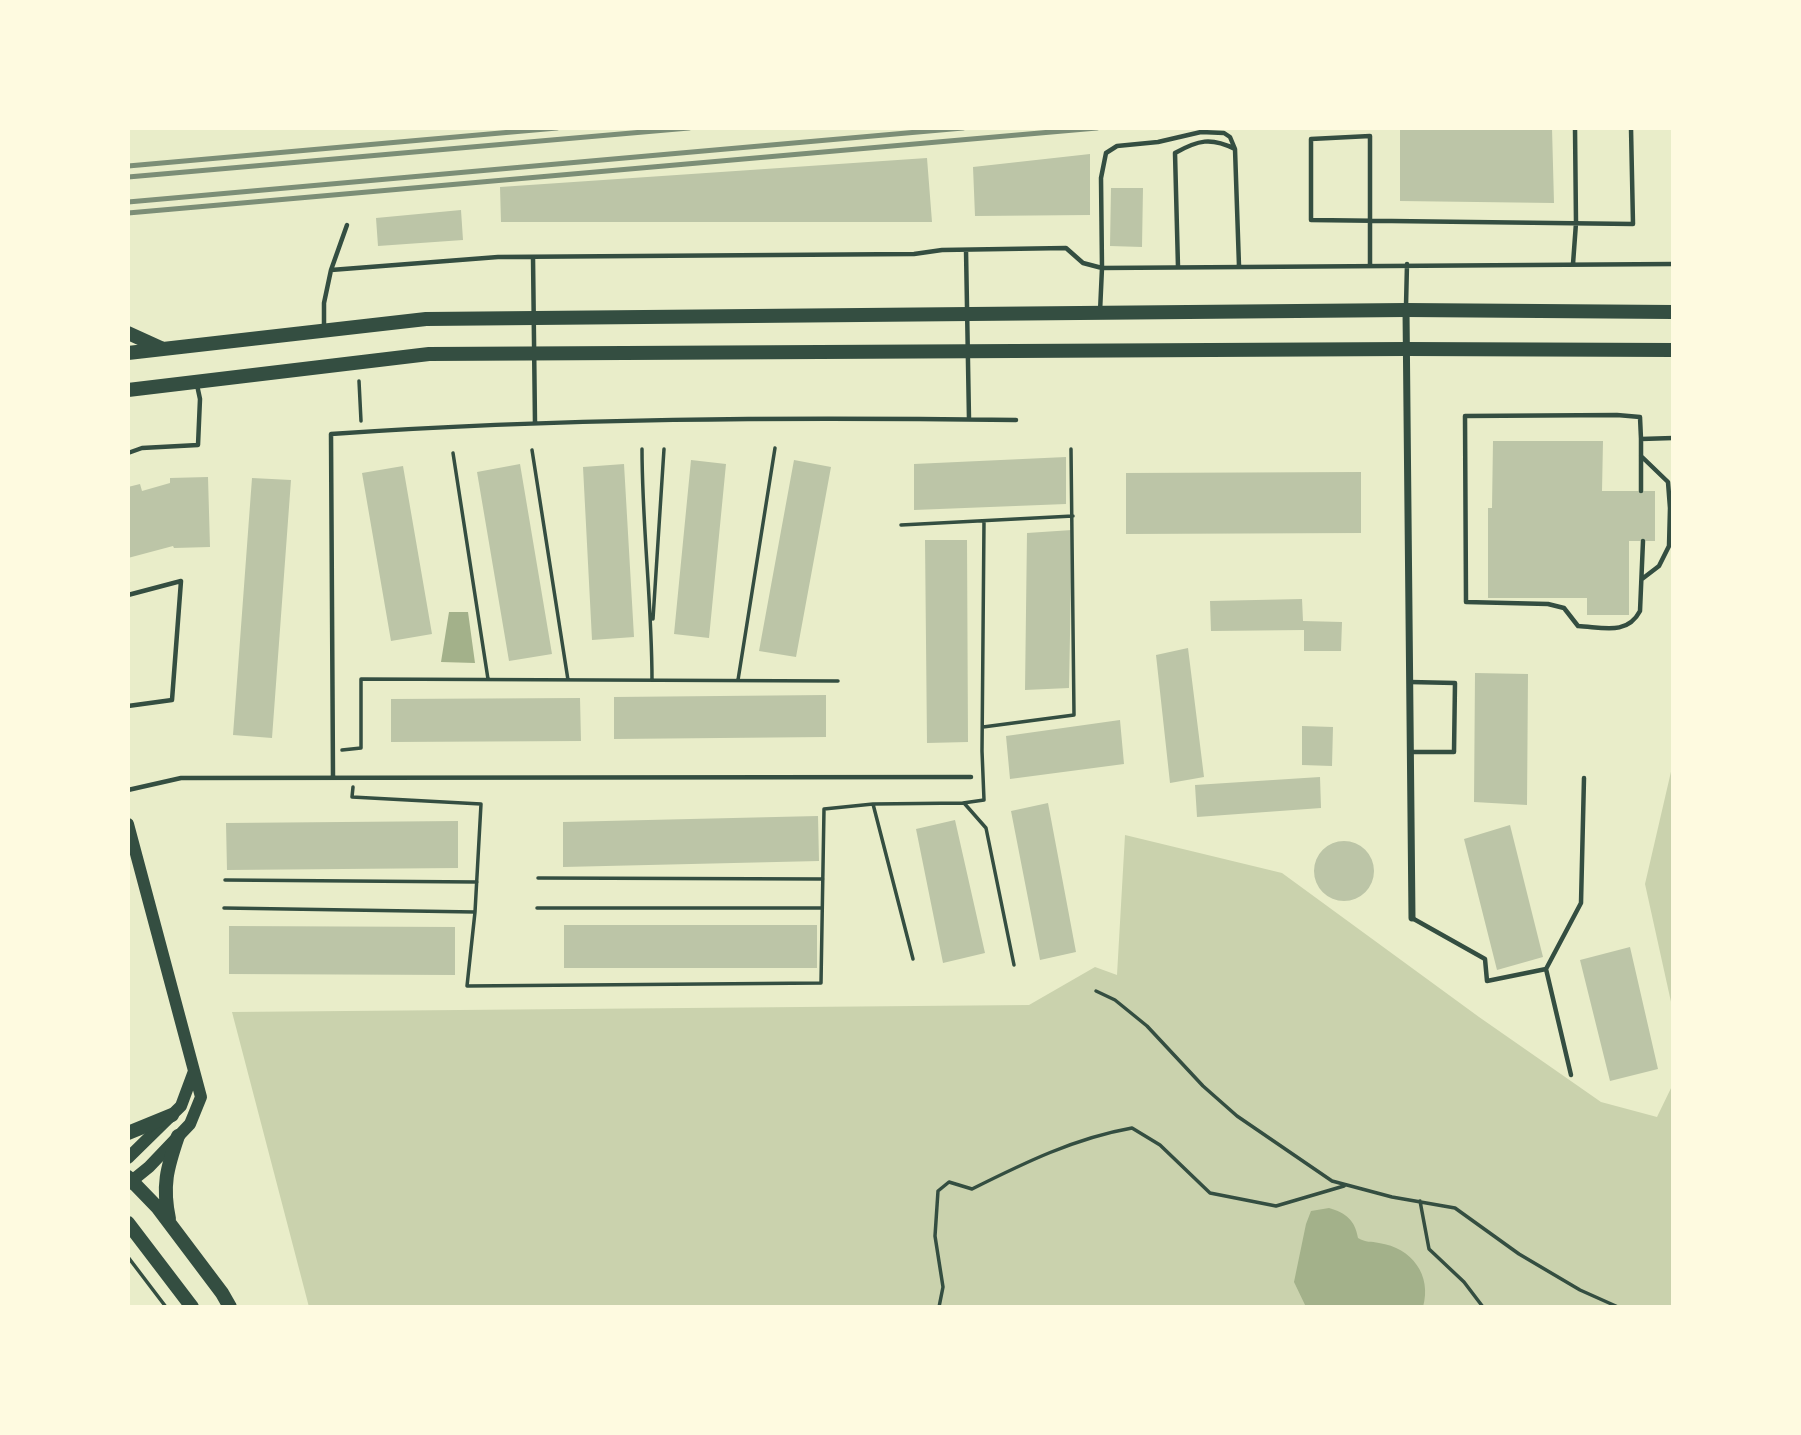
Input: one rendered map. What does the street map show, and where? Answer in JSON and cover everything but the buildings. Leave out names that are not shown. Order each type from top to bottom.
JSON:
[{"type":"main road","points":[[128,353],[425,319],[1406,310],[1673,312]]},
{"type":"main road","points":[[128,332],[162,349]]},
{"type":"main road","points":[[128,390],[429,354],[1673,350]]},
{"type":"main road","points":[[128,1133],[172,1115]]},
{"type":"main road","points":[[170,1224],[164,1197],[166,1172],[178,1136]]},
{"type":"main road","points":[[129,1181],[170,1224],[230,1307]]},
{"type":"main road","points":[[128,1223],[192,1307]]},
{"type":"street","points":[[1406,310],[1412,918]]},
{"type":"street","points":[[128,824],[201,1097],[190,1124],[129,1181]]},
{"type":"street","points":[[128,1158],[181,1106],[194,1071]]},
{"type":"lane","points":[[1573,264],[1576,223],[1575,128]]},
{"type":"lane","points":[[1370,265],[1370,220],[1370,136],[1311,139],[1311,220],[1370,220],[1576,223],[1633,225],[1631,128]]},
{"type":"lane","points":[[1100,313],[1101,178],[1106,153],[1117,146],[1158,142],[1201,132],[1224,133],[1230,137],[1235,149],[1239,266]]},
{"type":"lane","points":[[1178,267],[1175,153],[1194,143],[1218,141],[1235,149]]},
{"type":"lane","points":[[324,330],[324,303],[331,270],[347,225]]},
{"type":"lane","points":[[331,270],[498,257],[914,254],[1066,248],[1083,263],[1102,268],[1673,264]]},
{"type":"lane","points":[[966,250],[969,419]]},
{"type":"lane","points":[[533,257],[535,423]]},
{"type":"lane","points":[[1406,310],[1407,264]]},
{"type":"lane","points":[[128,453],[142,448],[198,445],[200,399],[196,382]]},
{"type":"lane","points":[[1641,491],[1640,417],[1465,416],[1466,602],[1549,604],[1564,608],[1578,626],[1625,628],[1634,621],[1640,611],[1643,541]]},
{"type":"lane","points":[[333,778],[331,434],[430,427],[679,419],[1016,419]]},
{"type":"lane","points":[[1641,439],[1673,438]]},
{"type":"lane","points":[[1641,456],[1668,482],[1671,508],[1669,546],[1659,566],[1641,579]]},
{"type":"lane","points":[[128,595],[181,581],[172,701],[128,706]]},
{"type":"lane","points":[[1409,682],[1455,683],[1454,752],[1410,752]]},
{"type":"lane","points":[[128,790],[181,778],[971,777]]},
{"type":"lane","points":[[1571,1075],[1546,968],[1581,903],[1584,778]]},
{"type":"lane","points":[[1412,918],[1486,959],[1487,981],[1546,968]]},
{"type":"path","points":[[359,381],[362,432]]},
{"type":"path","points":[[738,680],[775,448]]},
{"type":"path","points":[[642,449],[652,635]]},
{"type":"path","points":[[652,680],[652,635],[664,449]]},
{"type":"path","points":[[983,727],[1074,715],[1071,449]]},
{"type":"path","points":[[532,450],[568,680]]},
{"type":"path","points":[[453,453],[488,680]]},
{"type":"path","points":[[901,524],[1073,516]]},
{"type":"path","points":[[354,778],[352,797],[481,804],[475,912],[467,986],[821,983],[824,809],[873,804],[963,803],[984,800],[984,521]]},
{"type":"path","points":[[333,751],[361,748],[361,679],[838,681]]},
{"type":"path","points":[[963,803],[986,828],[1014,965]]},
{"type":"path","points":[[873,804],[912,959]]},
{"type":"path","points":[[538,878],[823,879]]},
{"type":"path","points":[[225,880],[477,882]]},
{"type":"path","points":[[223,908],[475,912]]},
{"type":"path","points":[[537,908],[822,908]]},
{"type":"path","points":[[1096,991],[1115,1000],[1147,1026],[1203,1086],[1237,1116],[1332,1181],[1392,1197],[1455,1208],[1519,1254],[1580,1290],[1618,1307]]},
{"type":"path","points":[[939,1307],[943,1287],[934,1236],[938,1191],[949,1182],[972,1189],[1039,1156],[1103,1133],[1132,1128],[1160,1145],[1210,1193],[1223,1196],[1276,1206],[1347,1185]]},
{"type":"path","points":[[1420,1201],[1429,1249],[1464,1282],[1483,1307]]},
{"type":"path","points":[[128,1257],[166,1307]]},
{"type":"shaded area","points":[[449,612],[468,612],[475,663],[441,662]]},
{"type":"shaded area","points":[[1673,763],[1673,1011],[1645,884]]},
{"type":"shaded area","points":[[1125,835],[1282,873],[1601,1102],[1657,1117],[1673,1084],[1673,1307],[309,1307],[232,1012],[1029,1005],[1095,967],[1117,975]]},
{"type":"shaded area","points":[[1329,1208],[1349,1218],[1355,1226],[1358,1238],[1391,1246],[1410,1257],[1422,1274],[1425,1284],[1423,1307],[1306,1307],[1294,1282],[1306,1224],[1311,1211]]},
{"type":"railway","points":[[128,166],[557,128]]},
{"type":"railway","points":[[128,177],[689,128]]},
{"type":"railway","points":[[128,202],[963,128]]},
{"type":"railway","points":[[128,213],[1097,128]]}]
